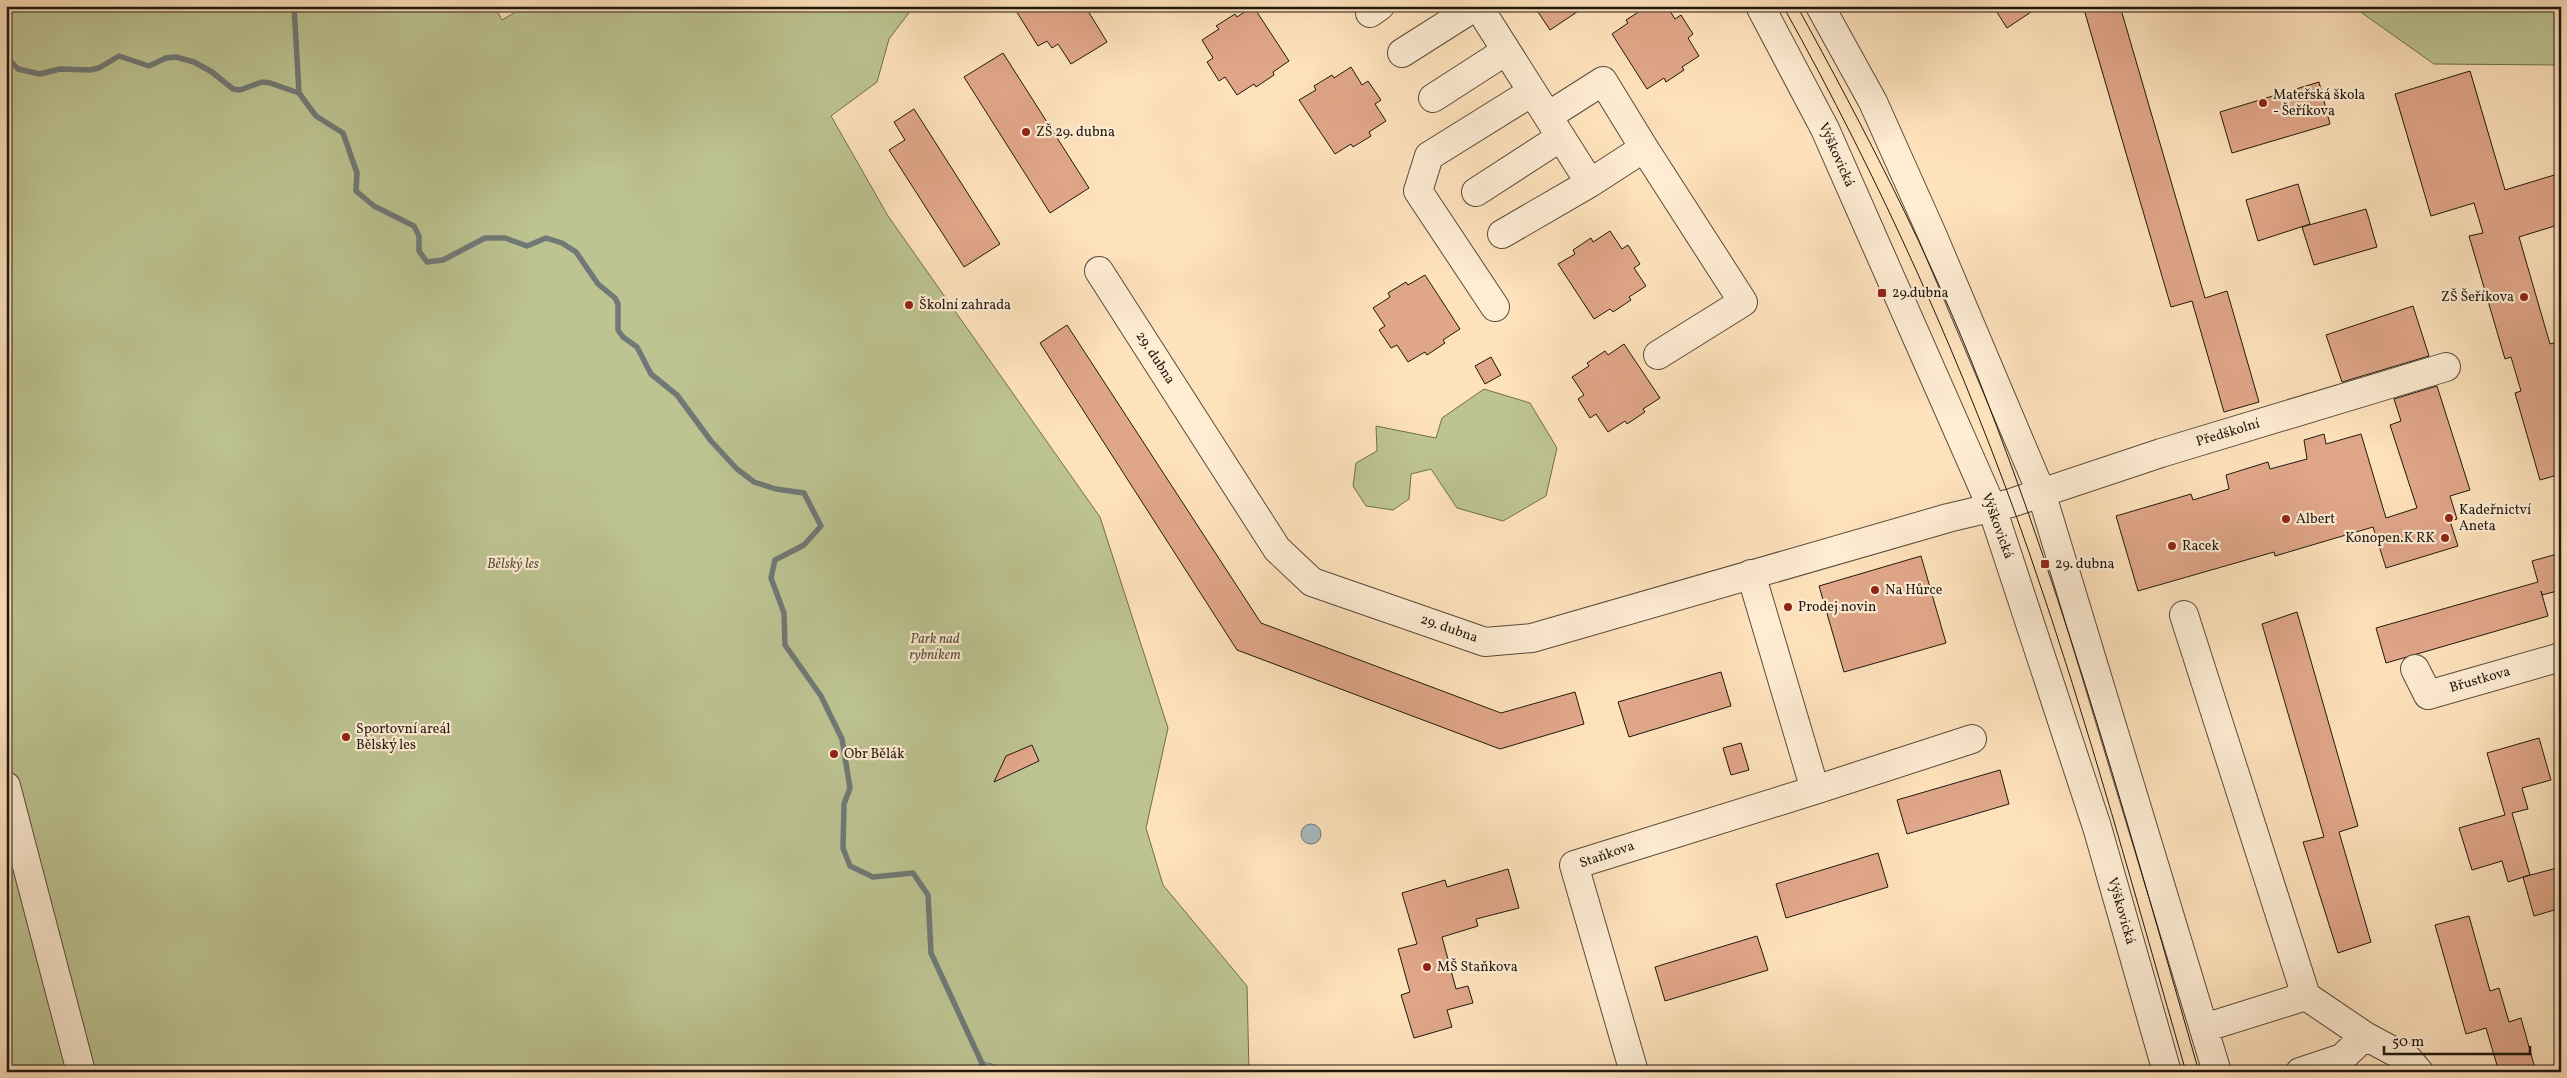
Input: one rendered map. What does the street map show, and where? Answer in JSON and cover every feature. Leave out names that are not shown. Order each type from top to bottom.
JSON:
[{"type":"street","points":[[1402,54],[1477,6],[1590,182]]},
{"type":"street","name":"Výškovická","points":[[1760,6],[1825,129],[2002,506],[2167,1072]]},
{"type":"street","points":[[1820,6],[1877,111],[1936,243],[2042,492],[2217,1072]]},
{"type":"street","points":[[1433,98],[1506,51]]},
{"type":"street","points":[[1476,192],[1554,126],[1602,81],[1743,302],[1658,355]]},
{"type":"street","points":[[1495,307],[1418,191],[1429,156],[1532,92]]},
{"type":"street","points":[[1502,234],[1644,148]]},
{"type":"street","name":"29. dubna","points":[[1099,271],[1277,549],[1312,582],[1485,642],[1532,638],[1948,518],[2002,506]]},
{"type":"street","name":"Předškolní","points":[[2002,506],[2161,453],[2446,367]]},
{"type":"street","points":[[1751,574],[1815,790]]},
{"type":"street","points":[[2184,615],[2306,996],[2365,1036],[2408,1059],[2419,1072]]},
{"type":"street","name":"Břustkova","points":[[2415,669],[2428,695],[2561,657]]},
{"type":"street","name":"Staňkova","points":[[1634,1072],[1574,865],[1972,739]]},
{"type":"street","points":[[6,786],[81,1072]]},
{"type":"street","points":[[2204,1028],[2306,996]]},
{"type":"street","points":[[2300,1072],[2342,1058],[2365,1036]]},
{"type":"green space","name":"Bělský les","points":[[6,6],[494,6],[502,20],[528,6],[914,6],[889,39],[877,82],[831,116],[888,216],[1100,517],[1168,728],[1146,828],[1163,885],[1247,986],[1249,1072],[6,1072]]},
{"type":"green space","points":[[2352,6],[2561,6],[2561,65],[2434,64]]},
{"type":"green space","points":[[1484,389],[1530,403],[1557,448],[1546,496],[1503,521],[1457,508],[1431,469],[1411,474],[1409,499],[1393,510],[1366,506],[1353,486],[1356,463],[1377,451],[1376,426],[1436,438],[1442,418]]},
{"type":"shaded area","points":[[1311,824],[1318,827],[1321,834],[1318,841],[1311,844],[1304,841],[1301,834],[1304,827]]},
{"type":"shaded area","points":[[983,1062],[992,1064],[1004,1072],[970,1072]]},
{"type":"building","points":[[1013,6],[1085,6],[1107,42],[1071,64],[1058,44],[1052,48],[1047,41],[1038,46]]},
{"type":"building","points":[[1253,6],[1289,61],[1273,72],[1274,75],[1256,87],[1254,84],[1237,95],[1225,77],[1219,81],[1207,62],[1213,58],[1202,40],[1219,29],[1216,26],[1235,14],[1237,17]]},
{"type":"building","points":[[1534,6],[1586,6],[1550,30]]},
{"type":"building","points":[[1648,6],[1667,6],[1675,19],[1681,15],[1693,34],[1688,38],[1699,56],[1682,67],[1684,70],[1666,82],[1664,78],[1647,89],[1612,34],[1628,23],[1626,20]]},
{"type":"building","points":[[1993,6],[2040,6],[2007,28]]},
{"type":"building","points":[[2083,6],[2120,6],[2205,298],[2227,291],[2259,402],[2224,412],[2192,301],[2171,307]]},
{"type":"building","points":[[1003,53],[1089,188],[1050,213],[964,77]]},
{"type":"building","points":[[1351,67],[1362,85],[1368,81],[1381,100],[1375,104],[1386,121],[1369,132],[1371,136],[1353,147],[1351,144],[1335,154],[1299,100],[1316,90],[1314,86],[1332,75],[1334,78]]},
{"type":"building","name":"ZŠ Šeříkova","points":[[2470,71],[2505,190],[2561,173],[2561,224],[2519,237],[2550,344],[2561,341],[2561,474],[2540,480],[2515,393],[2521,391],[2511,357],[2505,359],[2469,236],[2483,233],[2474,203],[2431,216],[2395,94]]},
{"type":"building","points":[[2319,82],[2330,124],[2232,153],[2220,112]]},
{"type":"building","points":[[914,109],[1000,244],[964,267],[889,150],[905,140],[894,122]]},
{"type":"building","points":[[2298,184],[2310,224],[2258,241],[2246,200]]},
{"type":"building","points":[[2366,209],[2377,247],[2314,265],[2302,227]]},
{"type":"building","points":[[1610,231],[1622,249],[1628,245],[1640,264],[1634,268],[1646,286],[1629,297],[1631,300],[1613,312],[1610,309],[1594,319],[1558,264],[1575,254],[1573,250],[1591,238],[1593,242]]},
{"type":"building","points":[[1425,275],[1460,329],[1443,340],[1445,343],[1427,355],[1425,352],[1408,362],[1397,345],[1391,348],[1379,330],[1385,326],[1373,308],[1390,297],[1388,293],[1406,282],[1408,285]]},
{"type":"building","points":[[2413,306],[2429,356],[2342,382],[2326,335]]},
{"type":"building","points":[[1067,325],[1261,623],[1501,713],[1575,692],[1584,724],[1500,749],[1237,650],[1040,343]]},
{"type":"building","points":[[1624,344],[1660,398],[1643,409],[1645,412],[1627,424],[1625,421],[1608,432],[1596,414],[1590,418],[1578,399],[1584,395],[1572,377],[1589,366],[1587,363],[1605,351],[1608,355]]},
{"type":"building","points":[[1491,357],[1501,375],[1485,384],[1475,366]]},
{"type":"building","points":[[2437,386],[2470,490],[2450,496],[2457,519],[2450,521],[2458,546],[2386,568],[2373,527],[2275,556],[2274,552],[2138,591],[2116,516],[2191,494],[2193,500],[2229,489],[2226,475],[2268,462],[2270,469],[2307,459],[2304,440],[2324,434],[2326,444],[2361,434],[2386,518],[2417,508],[2390,425],[2401,421],[2394,399]]},
{"type":"building","points":[[2561,553],[2561,590],[2542,595],[2548,616],[2386,663],[2376,628],[2538,582],[2532,561]]},
{"type":"building","points":[[1921,556],[1946,643],[1844,672],[1819,586]]},
{"type":"building","points":[[2297,612],[2358,826],[2339,832],[2371,942],[2338,953],[2303,842],[2324,837],[2262,624]]},
{"type":"building","points":[[1721,672],[1731,706],[1629,737],[1618,702]]},
{"type":"building","points":[[2539,738],[2551,780],[2522,788],[2528,809],[2512,813],[2530,875],[2508,882],[2502,861],[2472,870],[2459,828],[2505,815],[2487,753]]},
{"type":"building","points":[[1741,743],[1749,770],[1731,775],[1723,748]]},
{"type":"building","points":[[1032,745],[1039,761],[994,782],[1006,756]]},
{"type":"building","points":[[2000,770],[2009,804],[1907,834],[1897,800]]},
{"type":"building","points":[[1878,853],[1888,887],[1786,918],[1776,884]]},
{"type":"building","points":[[2561,867],[2561,908],[2534,916],[2523,877]]},
{"type":"building","name":"MŠ Staňkova","points":[[1508,869],[1519,908],[1476,919],[1478,926],[1442,937],[1456,989],[1468,986],[1473,1003],[1447,1010],[1452,1027],[1414,1038],[1401,995],[1410,992],[1398,949],[1417,944],[1402,893],[1445,880],[1447,887]]},
{"type":"building","points":[[2469,916],[2490,991],[2499,988],[2509,1022],[2521,1018],[2536,1072],[2499,1072],[2486,1028],[2466,1034],[2435,925]]},
{"type":"building","points":[[1757,936],[1768,970],[1665,1001],[1655,967]]},
{"type":"waterway","points":[[294,6],[299,93]]},
{"type":"waterway","points":[[6,56],[18,69],[40,74],[60,69],[90,70],[99,68],[119,56],[149,66],[166,58],[176,57],[194,62],[212,72],[233,89],[240,90],[262,82],[270,83],[299,93],[316,116],[343,133],[357,173],[356,191],[374,206],[414,226],[419,236],[419,251],[427,262],[443,260],[485,238],[505,238],[527,246],[546,238],[562,243],[576,252],[598,284],[615,298],[618,304],[618,330],[623,337],[637,347],[651,374],[677,395],[711,441],[737,469],[754,482],[776,489],[804,493],[821,526],[804,545],[775,560],[771,578],[784,613],[785,645],[821,696],[842,739],[850,788],[844,804],[843,848],[850,866],[873,877],[913,873],[928,895],[931,953],[986,1072]]},
{"type":"tram line","points":[[1783,6],[1854,139],[1887,207],[1949,344],[2004,484],[2052,619],[2072,683],[2186,1072]]},
{"type":"tram line","points":[[1797,6],[1847,99],[1919,242],[1962,339],[2014,472],[2098,727],[2199,1072]]},
{"type":"place","name":"Mateřská škola - Šeříkova","points":[[2263,103]]},
{"type":"place","name":"ZŠ 29. dubna","points":[[1026,132]]},
{"type":"place","name":"29.dubna","points":[[1882,293]]},
{"type":"place","name":"ZŠ Šeříkova","points":[[2524,297]]},
{"type":"place","name":"Školní zahrada","points":[[909,305]]},
{"type":"place","name":"Kadeřnictví Aneta","points":[[2449,518]]},
{"type":"place","name":"Albert","points":[[2286,519]]},
{"type":"place","name":"Konopen.K RK","points":[[2445,538]]},
{"type":"place","name":"Racek","points":[[2172,546]]},
{"type":"place","name":"29. dubna","points":[[2045,564]]},
{"type":"place","name":"Na Hůrce","points":[[1875,590]]},
{"type":"place","name":"Prodej novin","points":[[1788,607]]},
{"type":"place","name":"Sportovní areál Bělský les","points":[[346,737]]},
{"type":"place","name":"Obr Bělák","points":[[834,754]]},
{"type":"place","name":"MŠ Staňkova","points":[[1427,967]]},
{"type":"park label","name":"Park nad rybníkem","points":[[935,648]]}]
